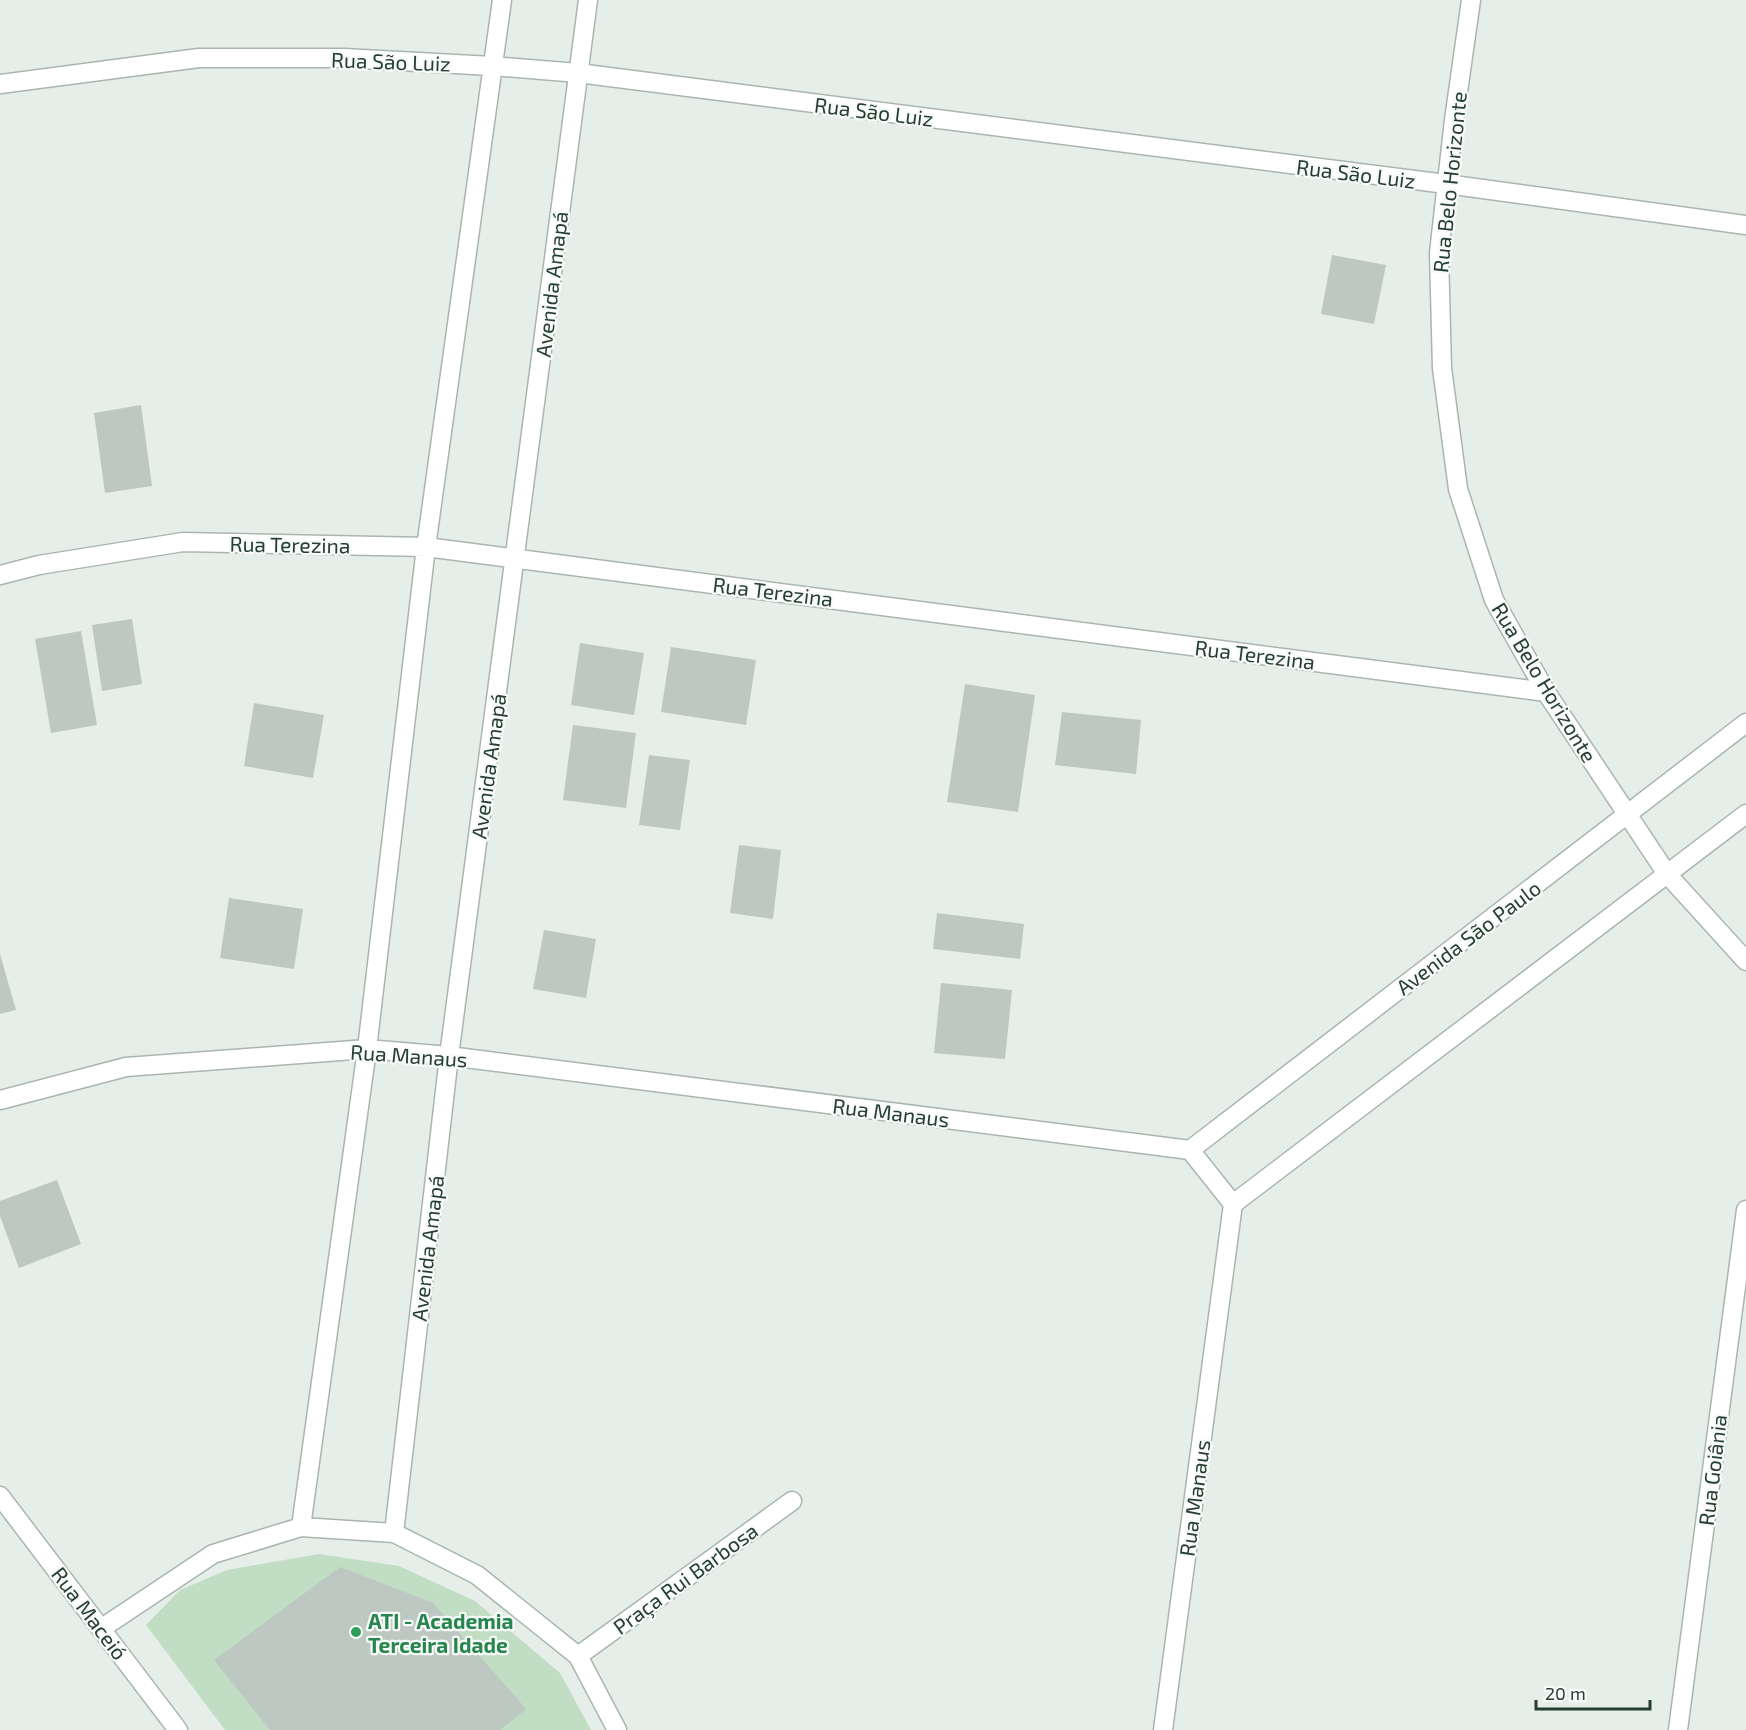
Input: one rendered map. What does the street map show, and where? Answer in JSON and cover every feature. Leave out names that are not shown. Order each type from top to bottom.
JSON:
[{"type":"street","points":[[301,1527],[367,1048],[426,548],[502,0]]},
{"type":"street","name":"Avenida Amapá","points":[[394,1533],[449,1056],[588,0]]},
{"type":"street","name":"Rua Belo Horizonte","points":[[1471,0],[1439,253],[1442,369],[1458,489],[1494,600],[1546,692],[1667,874],[1746,961]]},
{"type":"street","name":"Rua São Luiz","points":[[0,84],[199,58],[344,58],[492,66],[578,73],[1446,184],[1746,225]]},
{"type":"street","name":"Rua Terezina","points":[[0,575],[39,565],[183,542],[426,548],[1546,692]]},
{"type":"street","name":"Avenida São Paulo","points":[[1190,1150],[1746,723]]},
{"type":"street","points":[[1190,1150],[1233,1204],[1746,814]]},
{"type":"street","name":"Rua Manaus","points":[[0,1100],[126,1067],[367,1048],[449,1056],[1190,1150]]},
{"type":"street","name":"Rua Manaus","points":[[1163,1730],[1233,1204]]},
{"type":"street","name":"Rua Goiânia","points":[[1678,1730],[1746,1209]]},
{"type":"street","name":"Rua Maceió","points":[[0,1496],[178,1730]]},
{"type":"street","name":"Praça Rui Barbosa","points":[[578,1656],[792,1501]]},
{"type":"street","points":[[102,1628],[213,1554],[301,1527],[394,1533],[477,1575],[578,1656],[617,1730]]},
{"type":"green space","points":[[319,1554],[399,1566],[475,1601],[560,1673],[591,1730],[225,1730],[146,1625],[180,1590],[227,1570]]},
{"type":"building","points":[[1332,255],[1386,265],[1374,324],[1321,314]]},
{"type":"building","points":[[141,405],[152,486],[105,493],[94,413]]},
{"type":"building","points":[[132,619],[142,684],[102,691],[92,625]]},
{"type":"building","points":[[81,631],[97,725],[51,733],[35,639]]},
{"type":"building","points":[[580,643],[644,653],[634,715],[571,705]]},
{"type":"building","points":[[671,647],[756,660],[746,725],[661,712]]},
{"type":"building","points":[[965,684],[1035,695],[1018,812],[947,802]]},
{"type":"building","points":[[254,703],[324,715],[313,778],[244,766]]},
{"type":"building","points":[[1062,712],[1141,720],[1136,774],[1055,765]]},
{"type":"building","points":[[573,725],[636,733],[626,808],[563,800]]},
{"type":"building","points":[[649,755],[690,760],[680,830],[639,825]]},
{"type":"building","points":[[739,845],[781,850],[773,919],[730,913]]},
{"type":"building","points":[[229,898],[303,909],[294,969],[220,958]]},
{"type":"building","points":[[937,913],[1024,924],[1020,959],[933,949]]},
{"type":"building","points":[[544,930],[596,939],[586,998],[533,989]]},
{"type":"building","points":[[0,954],[16,1010],[0,1014]]},
{"type":"building","points":[[941,983],[1012,990],[1005,1059],[934,1053]]},
{"type":"building","points":[[57,1180],[81,1244],[19,1268],[0,1216],[0,1201]]},
{"type":"building","name":"ATI - Academia Terceira Idade","points":[[340,1567],[433,1603],[526,1709],[500,1730],[270,1730],[214,1660]]},
{"type":"place","name":"ATI - Academia Terceira Idade","points":[[356,1632]]}]
